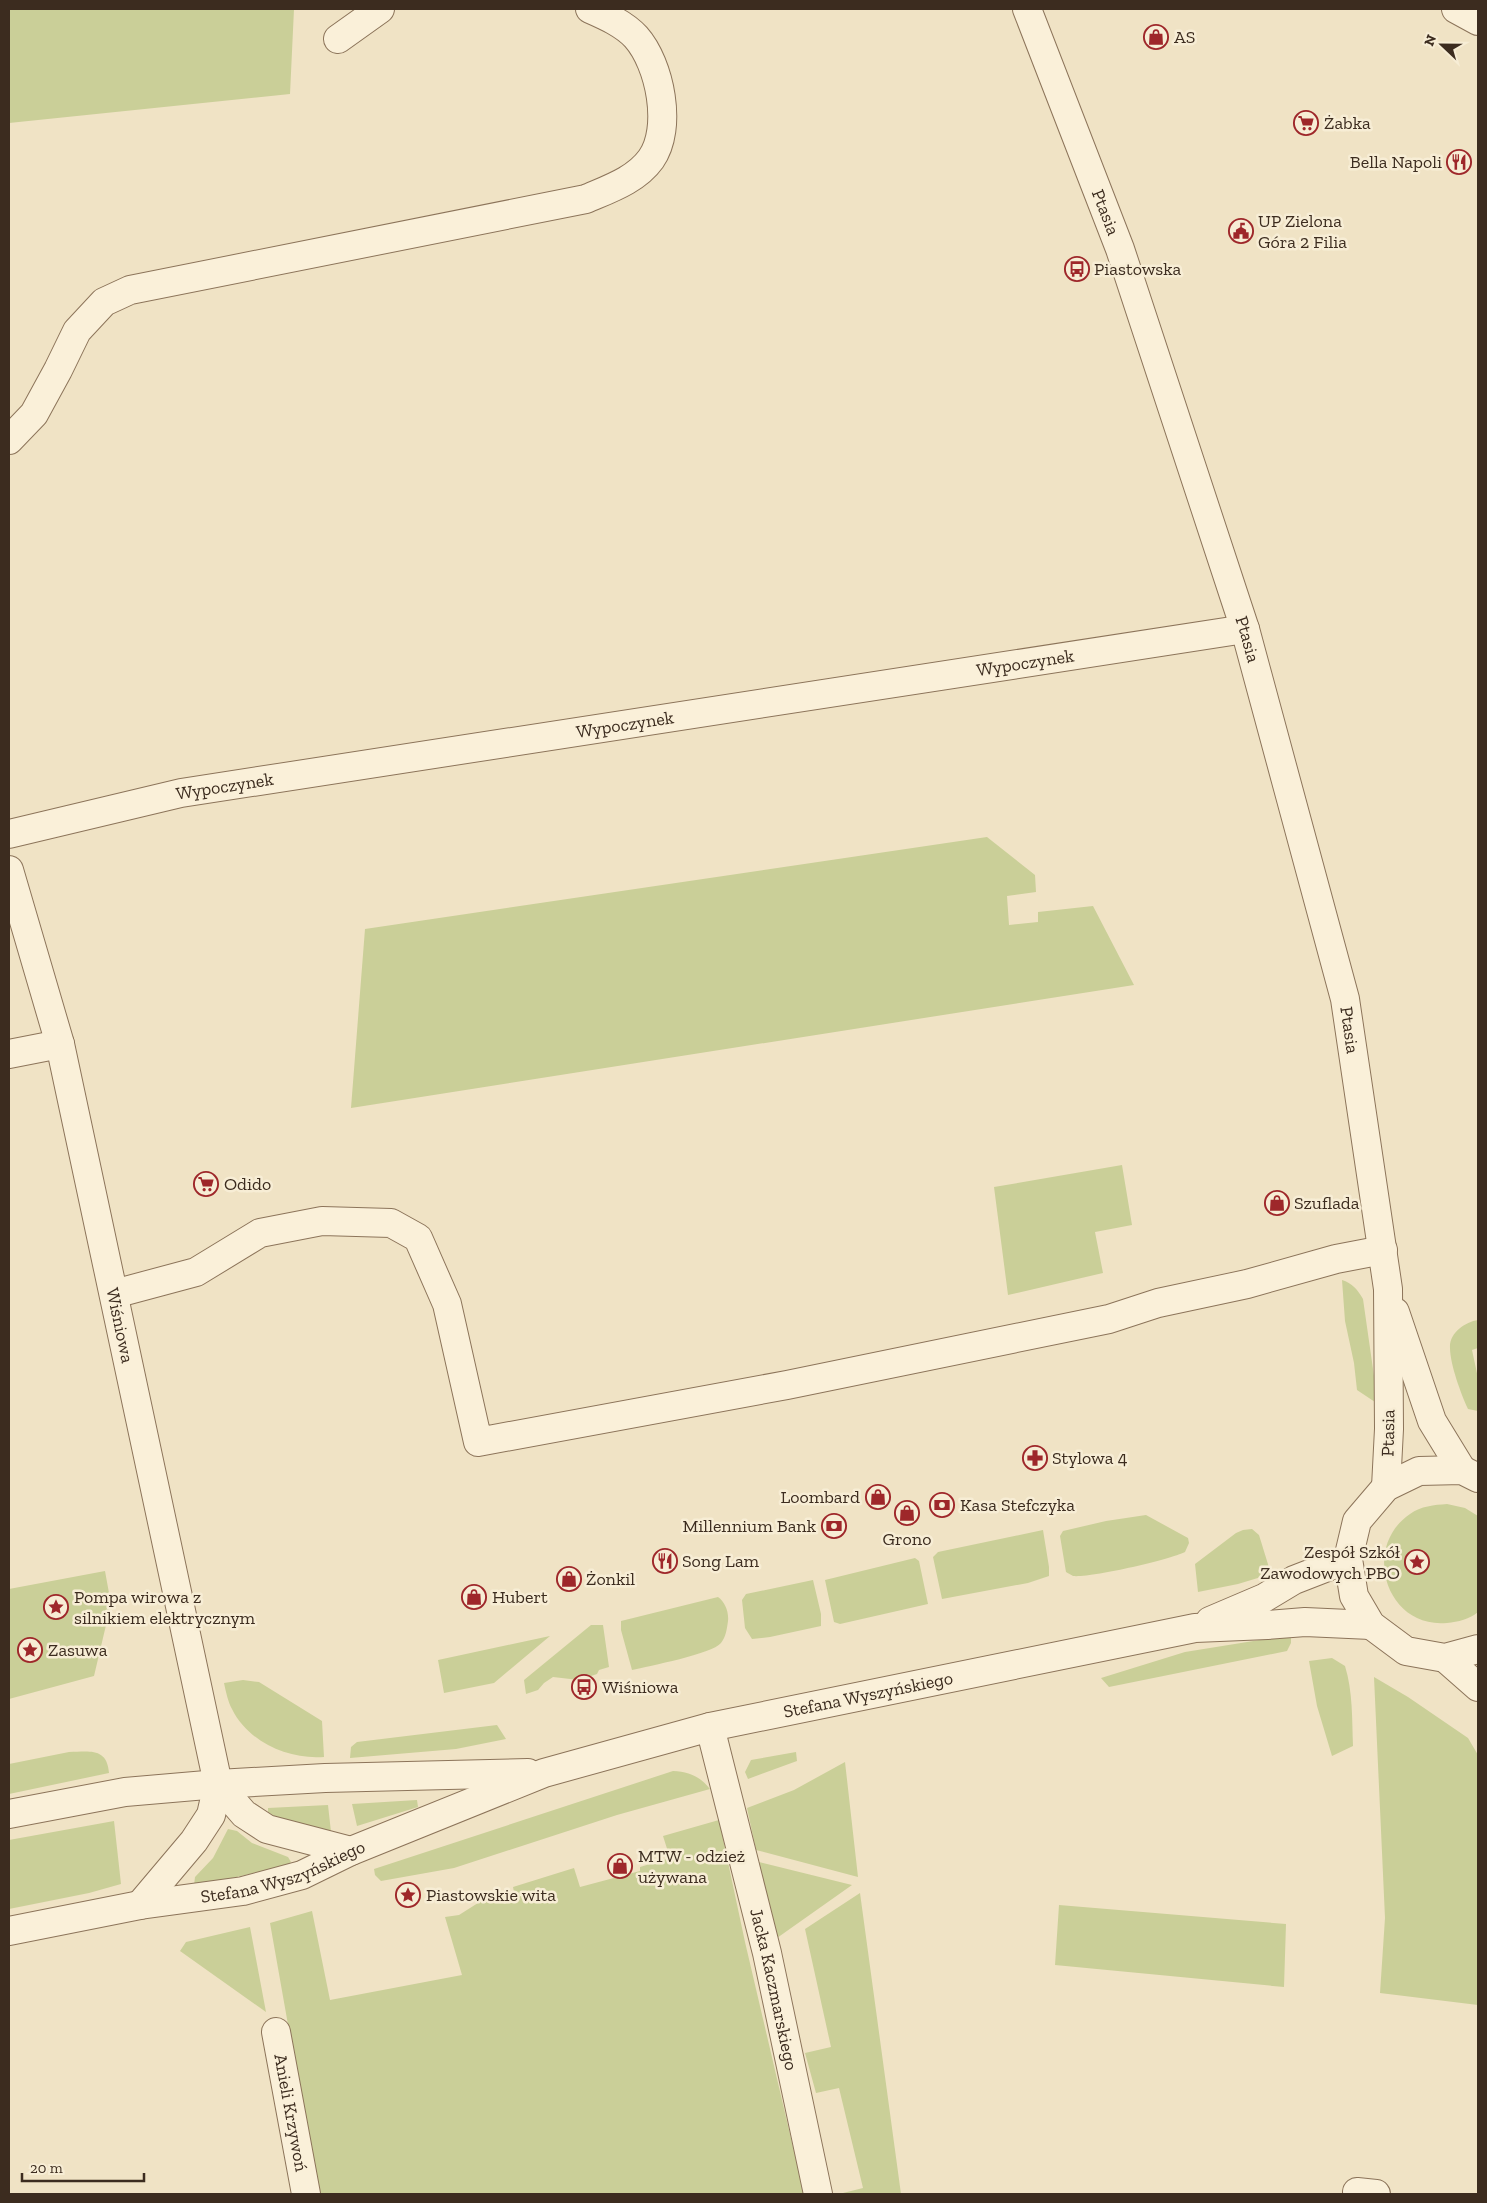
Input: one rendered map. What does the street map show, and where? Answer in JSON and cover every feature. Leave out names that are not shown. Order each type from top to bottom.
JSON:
[{"type":"street","points":[[338,39],[380,9]]},
{"type":"street","points":[[9,440],[34,414],[77,331],[104,302],[130,290],[586,199],[624,183],[651,159],[662,132],[662,96],[647,54],[636,36],[612,18],[590,9]]},
{"type":"street","name":"Ptasia","points":[[1027,9],[1120,248],[1245,629],[1345,1000],[1388,1289],[1389,1429],[1386,1487]]},
{"type":"street","points":[[1456,9],[1478,20]]},
{"type":"street","name":"Wypoczynek","points":[[9,834],[181,793],[1245,629]]},
{"type":"street","name":"Wiśniowa","points":[[9,870],[60,1044],[218,1784]]},
{"type":"street","points":[[9,1054],[60,1044]]},
{"type":"street","points":[[114,1294],[196,1272],[260,1233],[322,1221],[391,1223],[418,1238],[447,1304],[478,1442],[787,1385],[1109,1319],[1158,1303],[1247,1284],[1336,1259],[1383,1250]]},
{"type":"street","name":"Ptasia","points":[[1388,1289],[1432,1420],[1470,1474]]},
{"type":"street","points":[[1470,1474],[1419,1471],[1386,1487],[1357,1521],[1348,1559],[1354,1596],[1371,1625],[1406,1650],[1446,1658],[1478,1649]]},
{"type":"street","name":"Stefana Wyszyńskiego","points":[[1195,1628],[1264,1598],[1294,1580],[1348,1559]]},
{"type":"street","name":"Stefana Wyszyńskiego","points":[[9,1931],[140,1905],[243,1891],[302,1875],[351,1851],[544,1773],[710,1727],[1195,1628],[1305,1622],[1371,1625]]},
{"type":"street","points":[[1446,1658],[1478,1687]]},
{"type":"street","name":"Jacka Kaczmarskiego","points":[[710,1727],[767,1953],[818,2194]]},
{"type":"street","name":"Stefana Wyszyńskiego","points":[[9,1814],[125,1792],[218,1784],[336,1777],[544,1773]]},
{"type":"street","points":[[218,1784],[244,1814],[267,1829],[351,1851]]},
{"type":"street","points":[[140,1905],[194,1841],[212,1815],[218,1784]]},
{"type":"street","name":"Anieli Krzywoń","points":[[276,2032],[306,2194]]},
{"type":"green space","points":[[9,9],[294,9],[290,94],[9,123]]},
{"type":"green space","points":[[987,837],[1035,875],[1036,892],[1007,896],[1009,925],[1038,922],[1038,912],[1093,906],[1134,985],[351,1108],[365,929]]},
{"type":"green space","points":[[1122,1165],[1132,1225],[1095,1232],[1103,1273],[1008,1295],[994,1187]]},
{"type":"green space","points":[[1342,1280],[1354,1287],[1363,1299],[1378,1404],[1357,1390],[1354,1363],[1345,1321]]},
{"type":"green space","points":[[1478,1320],[1478,1348],[1472,1350],[1478,1378],[1478,1411],[1468,1409],[1454,1370],[1450,1355],[1450,1343],[1459,1329],[1468,1323]]},
{"type":"green space","points":[[1447,1504],[1465,1508],[1478,1516],[1478,1612],[1468,1618],[1447,1623],[1426,1621],[1409,1613],[1396,1600],[1387,1583],[1384,1565],[1387,1546],[1395,1528],[1414,1511],[1432,1505]]},
{"type":"green space","points":[[1146,1515],[1188,1538],[1189,1543],[1185,1552],[1147,1564],[1095,1574],[1073,1576],[1066,1572],[1060,1536],[1063,1531],[1106,1521]]},
{"type":"green space","points":[[1252,1529],[1259,1535],[1271,1574],[1238,1584],[1198,1592],[1195,1564],[1236,1533]]},
{"type":"green space","points":[[1043,1530],[1049,1576],[1028,1583],[942,1599],[933,1557],[938,1552]]},
{"type":"green space","points":[[915,1558],[919,1561],[928,1604],[840,1624],[834,1622],[825,1580]]},
{"type":"green space","points":[[105,1571],[111,1604],[94,1676],[9,1699],[9,1589]]},
{"type":"green space","points":[[813,1580],[821,1614],[821,1626],[752,1639],[745,1628],[742,1600],[746,1594]]},
{"type":"green space","points":[[718,1597],[725,1604],[728,1618],[726,1632],[721,1643],[693,1655],[632,1670],[621,1630],[621,1621]]},
{"type":"green space","points":[[591,1625],[603,1625],[609,1667],[599,1670],[597,1674],[579,1680],[553,1677],[538,1690],[526,1694],[524,1680]]},
{"type":"green space","points":[[1291,1635],[1291,1643],[1287,1651],[1109,1687],[1101,1678],[1185,1652]]},
{"type":"green space","points":[[550,1636],[494,1683],[444,1693],[438,1660]]},
{"type":"green space","points":[[1332,1658],[1345,1666],[1348,1676],[1352,1706],[1353,1746],[1332,1756],[1317,1706],[1309,1661]]},
{"type":"green space","points":[[1374,1677],[1408,1697],[1468,1738],[1478,1755],[1478,2005],[1380,1993],[1385,1918]]},
{"type":"green space","points":[[243,1680],[259,1682],[322,1721],[324,1757],[311,1757],[284,1752],[248,1731],[239,1721],[231,1706],[224,1683]]},
{"type":"green space","points":[[497,1725],[506,1739],[456,1749],[350,1758],[351,1747],[357,1742]]},
{"type":"green space","points":[[69,1752],[90,1752],[101,1755],[108,1765],[109,1773],[9,1794],[9,1764]]},
{"type":"green space","points":[[796,1752],[797,1761],[748,1779],[745,1772],[751,1760]]},
{"type":"green space","points":[[845,1762],[858,1877],[756,1850],[747,1808],[794,1790]]},
{"type":"green space","points":[[673,1771],[684,1772],[694,1776],[710,1789],[617,1815],[454,1868],[381,1881],[375,1875],[374,1869]]},
{"type":"green space","points":[[417,1800],[418,1807],[357,1826],[352,1804]]},
{"type":"green space","points":[[328,1805],[331,1832],[279,1819],[268,1812],[268,1808]]},
{"type":"green space","points":[[719,1820],[745,1942],[804,2194],[318,2194],[270,1923],[312,1911],[330,2000],[462,1975],[445,1917],[459,1915],[478,1903],[514,1892],[513,1887],[574,1868],[580,1887],[640,1871],[640,1867],[670,1858],[663,1836]]},
{"type":"green space","points":[[114,1821],[121,1884],[89,1893],[9,1909],[9,1840]]},
{"type":"green space","points":[[228,1829],[237,1831],[252,1843],[288,1857],[291,1862],[285,1866],[197,1886],[194,1885],[195,1877],[213,1858]]},
{"type":"green space","points":[[759,1862],[852,1885],[777,1938]]},
{"type":"green space","points":[[860,1893],[901,2194],[839,2194],[863,2188],[839,2088],[816,2093],[805,2053],[831,2047],[805,1929]]},
{"type":"green space","points":[[1059,1905],[1286,1924],[1284,1987],[1055,1965]]},
{"type":"green space","points":[[250,1927],[266,2012],[180,1951],[186,1942]]},
{"type":"place","name":"AS","points":[[1156,37]]},
{"type":"place","name":"Żabka","points":[[1306,123]]},
{"type":"place","name":"Bella Napoli","points":[[1459,162]]},
{"type":"place","name":"UP Zielona Góra 2 Filia","points":[[1241,231]]},
{"type":"place","name":"Piastowska","points":[[1077,269]]},
{"type":"place","name":"Odido","points":[[206,1184]]},
{"type":"place","name":"Szuflada","points":[[1277,1203]]},
{"type":"place","name":"Stylowa 4","points":[[1035,1458]]},
{"type":"place","name":"Loombard","points":[[878,1497]]},
{"type":"place","name":"Kasa Stefczyka","points":[[942,1505]]},
{"type":"place","name":"Grono","points":[[907,1513]]},
{"type":"place","name":"Millennium Bank","points":[[834,1526]]},
{"type":"place","name":"Song Lam","points":[[665,1561]]},
{"type":"place","name":"Zespół Szkół Zawodowych PBO","points":[[1417,1562]]},
{"type":"place","name":"Żonkil","points":[[569,1579]]},
{"type":"place","name":"Hubert","points":[[474,1597]]},
{"type":"place","name":"Pompa wirowa z silnikiem elektrycznym","points":[[56,1607]]},
{"type":"place","name":"Zasuwa","points":[[30,1650]]},
{"type":"place","name":"Wiśniowa","points":[[584,1687]]},
{"type":"place","name":"MTW - odzież używana","points":[[620,1866]]},
{"type":"place","name":"Piastowskie wita","points":[[408,1895]]}]
